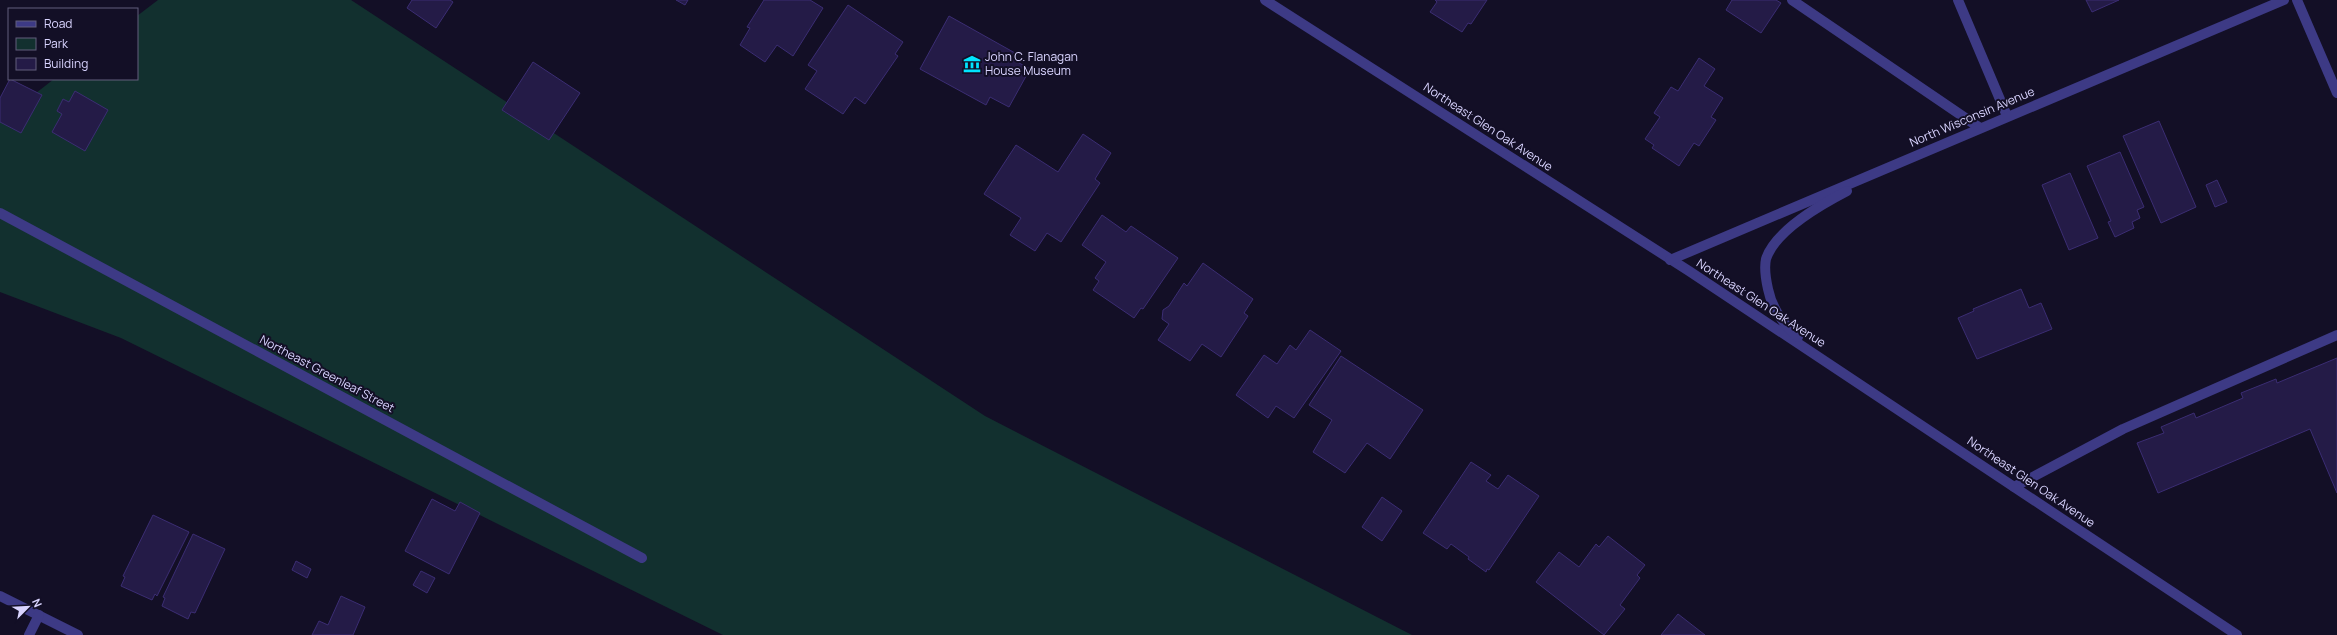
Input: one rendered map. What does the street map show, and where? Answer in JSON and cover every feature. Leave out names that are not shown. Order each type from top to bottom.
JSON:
[{"type":"street","name":"Northeast Glen Oak Avenue","points":[[1265,0],[1827,362],[2237,635]]},
{"type":"street","points":[[1792,0],[1980,128]]},
{"type":"street","points":[[1958,0],[2008,116]]},
{"type":"street","name":"North Wisconsin Avenue","points":[[1670,260],[2284,0]]},
{"type":"street","points":[[2297,0],[2337,93]]},
{"type":"street","points":[[1827,362],[1797,336],[1777,314],[1771,302],[1767,285],[1766,260],[1775,243],[1803,218],[1833,198],[1891,166]]},
{"type":"street","name":"Northeast Greenleaf Street","points":[[0,213],[642,558]]},
{"type":"street","points":[[2014,487],[2123,429],[2337,335]]},
{"type":"street","points":[[0,596],[78,635]]},
{"type":"street","points":[[29,635],[39,616]]},
{"type":"green space","points":[[158,0],[351,0],[985,416],[1412,635],[723,635],[121,338],[0,292],[0,116],[18,107],[53,80],[138,80],[138,15]]},
{"type":"building","points":[[412,0],[450,0],[453,2],[436,28],[407,8]]},
{"type":"building","points":[[676,0],[688,0],[685,5]]},
{"type":"building","points":[[764,0],[810,0],[823,8],[793,56],[777,45],[765,62],[740,45],[750,28],[747,27]]},
{"type":"building","points":[[1435,0],[1487,0],[1471,24],[1468,23],[1462,32],[1430,12],[1437,2]]},
{"type":"building","points":[[1732,0],[1776,0],[1781,3],[1761,33],[1726,10]]},
{"type":"building","points":[[2086,0],[2119,0],[2092,12]]},
{"type":"building","points":[[848,5],[903,42],[895,54],[898,56],[865,104],[855,97],[843,114],[805,89],[817,71],[808,65]]},
{"type":"building","name":"John C. Flanagan House Museum","points":[[949,16],[1015,53],[1012,59],[1030,69],[1009,107],[990,97],[986,105],[920,69]]},
{"type":"building","points":[[1699,58],[1715,69],[1704,86],[1723,98],[1711,117],[1716,120],[1699,146],[1694,143],[1679,166],[1652,148],[1654,145],[1645,139],[1660,117],[1654,113],[1671,87],[1678,91]]},
{"type":"building","points":[[533,62],[580,93],[549,140],[502,110]]},
{"type":"building","points":[[9,80],[42,95],[21,133],[0,122],[0,98]]},
{"type":"building","points":[[75,91],[108,110],[85,151],[52,132],[62,114],[57,111],[63,99],[69,102]]},
{"type":"building","points":[[2159,121],[2196,207],[2161,223],[2123,136]]},
{"type":"building","points":[[1083,134],[1111,153],[1095,179],[1100,183],[1061,242],[1047,233],[1035,251],[1010,235],[1021,218],[984,194],[1016,145],[1058,172]]},
{"type":"building","points":[[2120,152],[2144,207],[2137,210],[2140,218],[2132,222],[2134,228],[2115,237],[2108,222],[2111,221],[2087,166]]},
{"type":"building","points":[[2070,173],[2098,238],[2069,250],[2042,185]]},
{"type":"building","points":[[2217,180],[2227,202],[2215,207],[2206,185]]},
{"type":"building","points":[[1102,215],[1126,232],[1131,226],[1178,258],[1143,309],[1141,308],[1134,318],[1093,290],[1099,281],[1095,278],[1106,262],[1082,245]]},
{"type":"building","points":[[1203,263],[1253,299],[1244,313],[1248,316],[1221,357],[1202,344],[1190,361],[1158,340],[1169,324],[1162,319],[1163,310],[1169,306],[1184,283],[1187,286]]},
{"type":"building","points":[[2021,289],[2029,308],[2041,303],[2052,329],[1977,359],[1958,318],[1974,311],[1973,309]]},
{"type":"building","points":[[1310,330],[1341,351],[1294,418],[1276,406],[1268,418],[1236,395],[1264,355],[1277,364],[1290,345],[1296,350]]},
{"type":"building","points":[[1341,356],[1423,410],[1390,459],[1367,443],[1345,473],[1313,452],[1332,420],[1309,405]]},
{"type":"building","points":[[2337,358],[2337,493],[2310,429],[2158,493],[2137,443],[2164,433],[2161,427],[2194,413],[2196,418],[2243,398],[2241,393],[2276,379],[2277,383]]},
{"type":"building","points":[[1471,462],[1491,475],[1486,481],[1498,489],[1508,475],[1539,496],[1489,570],[1487,569],[1486,572],[1451,544],[1447,549],[1423,533]]},
{"type":"building","points":[[1382,497],[1402,511],[1382,541],[1362,527]]},
{"type":"building","points":[[432,499],[455,511],[460,502],[480,513],[449,574],[405,551]]},
{"type":"building","points":[[153,515],[189,532],[157,596],[155,594],[152,600],[121,586],[125,577],[123,576]]},
{"type":"building","points":[[193,534],[225,549],[195,613],[191,612],[188,619],[162,606],[165,598],[163,597]]},
{"type":"building","points":[[1608,536],[1645,565],[1637,575],[1640,578],[1620,605],[1625,609],[1604,635],[1536,582],[1559,552],[1579,567],[1596,544],[1599,547]]},
{"type":"building","points":[[296,561],[311,569],[307,578],[292,570]]},
{"type":"building","points":[[421,571],[435,578],[427,593],[413,585]]},
{"type":"building","points":[[341,596],[365,607],[353,635],[312,635],[319,621],[328,625]]},
{"type":"building","points":[[1678,614],[1705,635],[1661,635]]},
{"type":"place","name":"John C. Flanagan House Museum","points":[[972,64]]}]
